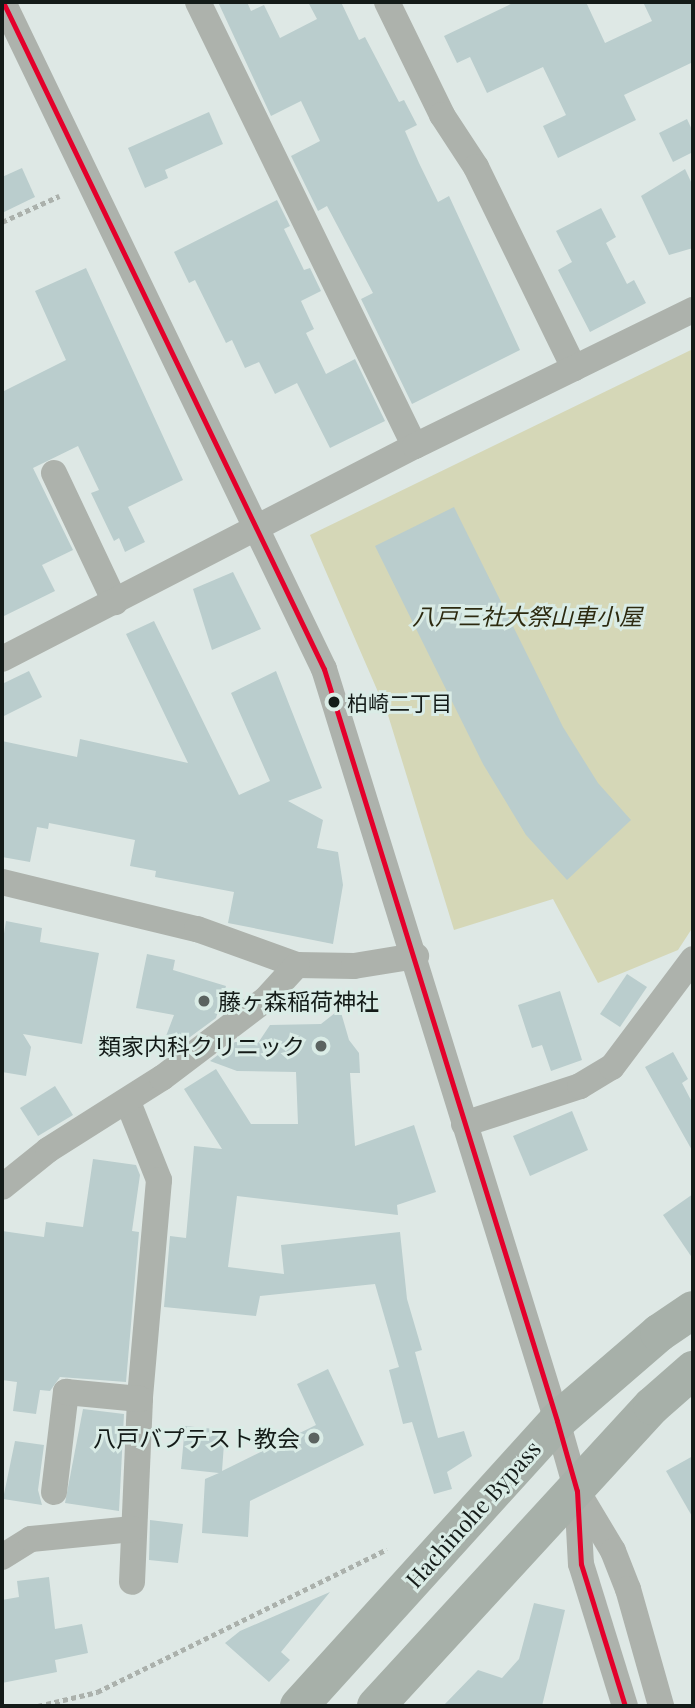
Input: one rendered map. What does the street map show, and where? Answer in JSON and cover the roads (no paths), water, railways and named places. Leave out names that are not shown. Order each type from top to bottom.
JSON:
[{"type":"highway","points":[[659,1333],[693,1305]]},
{"type":"highway","name":"Hachinohe Bypass","points":[[299,1706],[557,1421],[659,1333],[693,1310]]},
{"type":"highway","points":[[376,1706],[578,1492],[652,1406],[693,1370]]},
{"type":"highway","points":[[578,1492],[693,1400]]},
{"type":"street","points":[[198,2],[415,446]]},
{"type":"street","points":[[387,2],[442,115],[476,167],[574,368]]},
{"type":"street","points":[[11,4],[324,669],[416,956],[464,1124],[578,1492],[581,1564],[625,1706]]},
{"type":"street","points":[[2,659],[258,530],[415,446],[693,310]]},
{"type":"street","points":[[54,474],[115,602]]},
{"type":"street","points":[[2,882],[197,929],[297,965],[354,966],[416,956]]},
{"type":"street","points":[[464,1124],[580,1086],[612,1067],[693,959]]},
{"type":"street","points":[[2,1187],[48,1150],[128,1102],[267,999],[297,965]]},
{"type":"street","points":[[128,1102],[159,1180],[140,1399],[132,1581]]},
{"type":"street","points":[[54,1492],[66,1392],[140,1399]]},
{"type":"street","points":[[578,1492],[613,1551],[628,1589],[661,1706]]},
{"type":"street","points":[[2,1557],[31,1539],[133,1530]]},
{"type":"place","name":"柏崎二丁目","points":[[334,702]]},
{"type":"place","name":"藤ヶ森稲荷神社","points":[[204,1001]]},
{"type":"place","name":"類家内科クリニック","points":[[321,1046]]},
{"type":"place","name":"八戸バプテスト教会","points":[[314,1438]]},
{"type":"park label","name":"八戸三社大祭山車小屋","points":[[527,616]]}]
